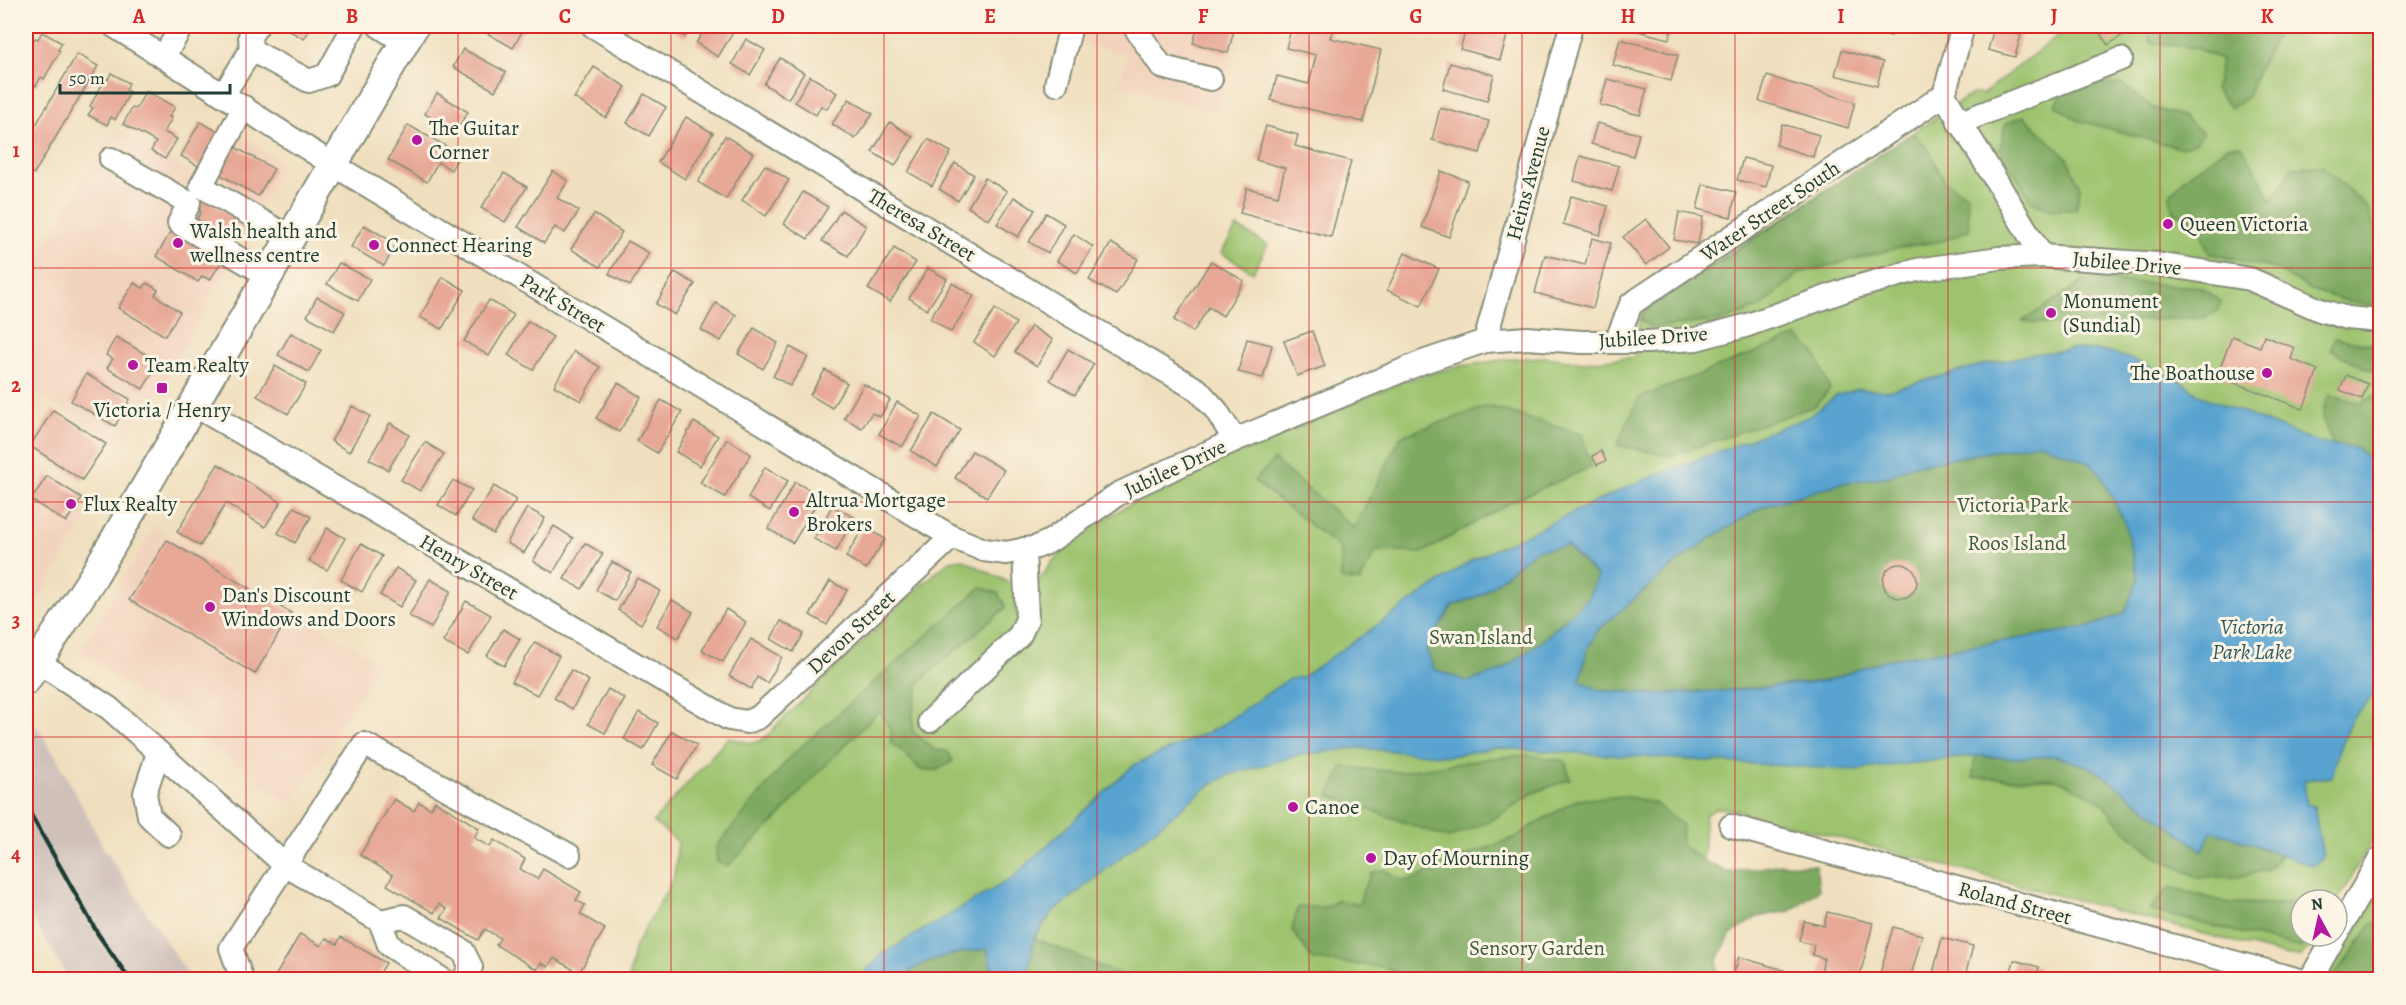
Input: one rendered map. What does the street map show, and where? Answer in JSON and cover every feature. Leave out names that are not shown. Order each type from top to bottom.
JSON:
[{"type":"main road","points":[[32,671],[93,577],[409,34]]},
{"type":"street","name":"Park Street","points":[[114,26],[332,164],[952,537],[984,550],[1006,553],[1024,549]]},
{"type":"street","points":[[164,56],[182,26]]},
{"type":"street","points":[[224,94],[251,50],[250,36],[257,26]]},
{"type":"street","points":[[251,50],[309,81],[327,75],[354,26]]},
{"type":"street","points":[[379,26],[409,34]]},
{"type":"street","name":"Theresa Street","points":[[593,26],[1058,308],[1198,390],[1216,410],[1235,440]]},
{"type":"street","points":[[1056,84],[1071,26]]},
{"type":"street","points":[[1134,26],[1162,67],[1211,79]]},
{"type":"street","name":"Heins Avenue","points":[[1485,341],[1571,26]]},
{"type":"street","points":[[1963,26],[1944,95],[2042,256]]},
{"type":"street","points":[[1959,123],[2121,59]]},
{"type":"street","name":"Water Street South","points":[[1616,342],[1631,304],[1944,95]]},
{"type":"street","points":[[244,107],[179,223],[267,275]]},
{"type":"street","points":[[111,159],[289,237]]},
{"type":"street","name":"Jubilee Drive","points":[[1024,549],[1050,541],[1118,494],[1235,440],[1423,362],[1485,341],[1527,338],[1616,342],[1696,339],[1745,326],[1849,289],[1917,270],[1999,258],[2042,256],[2157,264],[2230,275],[2250,279],[2320,310],[2348,318],[2380,321]]},
{"type":"street","name":"Henry Street","points":[[194,405],[729,719],[747,722]]},
{"type":"street","name":"Devon Street","points":[[747,722],[759,717],[952,537]]},
{"type":"street","points":[[930,721],[1020,635],[1027,619],[1024,549]]},
{"type":"street","points":[[32,671],[109,708],[285,865],[380,921],[389,945],[443,980]]},
{"type":"street","points":[[242,980],[231,948],[364,744],[569,855]]},
{"type":"street","points":[[158,753],[145,793],[149,816],[169,835]]},
{"type":"street","name":"Roland Street","points":[[1731,826],[2300,980]]},
{"type":"street","points":[[2349,912],[2380,859]]},
{"type":"street","points":[[380,921],[404,916],[463,951],[471,967],[463,980]]},
{"type":"street","points":[[2310,980],[2328,948]]},
{"type":"shaded area","points":[[1081,26],[1241,26],[1216,112],[1119,86],[1127,55],[1076,42]]},
{"type":"shaded area","points":[[227,127],[279,160],[282,168],[162,388],[141,411],[124,446],[26,388],[26,277],[114,128],[196,175]]},
{"type":"shaded area","points":[[26,457],[97,500],[26,622]]},
{"type":"shaded area","points":[[154,526],[380,663],[291,805],[80,651]]},
{"type":"shaded area","points":[[36,725],[55,755],[104,848],[191,979],[69,979],[26,908],[26,743]]},
{"type":"green space","name":"Victoria Park","points":[[2070,26],[2380,26],[2380,827],[2345,888],[2289,888],[2289,948],[2310,948],[2300,957],[2288,956],[1730,809],[1717,808],[1705,815],[1698,979],[628,980],[635,946],[674,877],[678,842],[653,822],[729,737],[748,743],[764,739],[920,586],[950,561],[962,559],[1012,584],[1039,581],[1053,561],[1086,530],[1151,492],[1403,381],[1461,366],[1509,359],[1545,357],[1585,362],[1635,357],[1639,320],[1644,309],[1972,94],[1983,94]]},
{"type":"green space","points":[[2146,26],[2282,26],[2259,69],[2248,96],[2232,108],[2215,90],[2221,59],[2196,48],[2150,42]]},
{"type":"green space","points":[[2086,84],[2121,84],[2153,108],[2182,116],[2203,133],[2195,143],[2180,148],[2077,120],[2055,105],[2064,92]]},
{"type":"green space","points":[[2024,116],[2067,158],[2080,187],[2076,210],[2050,210],[2032,202],[2000,149],[2005,124]]},
{"type":"green space","points":[[1913,133],[1928,149],[1945,182],[1967,195],[1969,230],[1942,241],[1903,247],[1799,273],[1761,307],[1724,320],[1652,328],[1641,320],[1642,313]]},
{"type":"green space","points":[[2242,145],[2272,201],[2293,167],[2322,166],[2368,208],[2380,244],[2380,307],[2350,302],[2311,290],[2275,269],[2209,253],[2198,225],[2172,210],[2170,195],[2184,179],[2228,146]]},
{"type":"green space","points":[[1237,227],[1268,245],[1253,272],[1221,253]]},
{"type":"green space","points":[[2087,279],[2200,287],[2221,301],[2218,311],[2205,317],[2055,325],[2023,321]]},
{"type":"green space","points":[[1797,336],[1815,353],[1830,389],[1815,406],[1671,456],[1617,445],[1639,398]]},
{"type":"green space","points":[[2335,338],[2380,346],[2380,374],[2331,349]]},
{"type":"green space","points":[[2330,395],[2361,403],[2374,396],[2380,398],[2380,469],[2357,449],[2334,446],[2325,426],[2323,414]]},
{"type":"green space","points":[[1488,406],[1582,434],[1591,467],[1513,501],[1422,553],[1376,551],[1360,582],[1341,579],[1341,549],[1254,481],[1274,460],[1354,528],[1401,436]]},
{"type":"green space","name":"Roos Island","points":[[2039,443],[2082,459],[2099,471],[2125,523],[2138,578],[2125,613],[2090,627],[1885,660],[1826,681],[1738,690],[1655,694],[1599,690],[1579,682],[1587,650],[1599,629],[1679,561],[1709,539],[1762,507],[1841,483],[1890,476],[1909,466]]},
{"type":"green space","name":"Swan Island","points":[[1566,546],[1597,576],[1588,598],[1541,642],[1501,671],[1467,682],[1433,669],[1426,649],[1452,606],[1481,595],[1536,550]]},
{"type":"green space","points":[[981,587],[998,593],[1006,607],[919,682],[913,711],[913,732],[935,750],[947,751],[953,761],[937,770],[921,770],[891,743],[891,730],[879,711],[810,781],[779,817],[728,866],[717,862],[716,847],[791,756]]},
{"type":"green space","points":[[1528,755],[1565,761],[1570,779],[1533,793],[1490,821],[1448,838],[1329,795],[1343,767],[1400,772]]},
{"type":"green space","points":[[1976,756],[2014,758],[2055,756],[2093,768],[2203,851],[2211,831],[2281,855],[2267,870],[2237,877],[2197,877],[2159,858],[2127,832],[2099,800],[2057,779],[1972,778]]},
{"type":"green space","name":"Sensory Garden","points":[[1625,796],[1656,804],[1682,825],[1681,844],[1701,859],[1726,872],[1781,864],[1816,865],[1819,890],[1790,911],[1757,917],[1731,934],[1717,960],[1719,979],[1448,980],[1445,977],[1401,974],[1383,967],[1313,960],[1292,930],[1298,907],[1326,907],[1339,900],[1359,904],[1363,890],[1373,872],[1385,870],[1403,881],[1418,878],[1434,868],[1516,837],[1576,800]]},
{"type":"green space","points":[[2380,884],[2380,979],[2322,979],[2341,948],[2349,948],[2349,935]]},
{"type":"green space","points":[[2170,887],[2229,903],[2289,902],[2289,945],[2149,910]]},
{"type":"green space","points":[[2373,922],[2380,928],[2380,979],[2341,979],[2335,976]]},
{"type":"green space","points":[[1034,938],[1131,979],[1027,980]]},
{"type":"green space","points":[[988,949],[994,979],[901,980],[920,966],[941,957]]},
{"type":"water","name":"Victoria Park Lake","points":[[2076,349],[2110,352],[2150,366],[2182,382],[2201,396],[2314,441],[2357,449],[2380,469],[2380,688],[2353,717],[2339,750],[2332,777],[2304,780],[2307,804],[2314,806],[2323,857],[2313,866],[2211,831],[2203,851],[2093,768],[2055,756],[2014,758],[1976,756],[1854,770],[1495,748],[1450,756],[1358,748],[1299,755],[1229,775],[1210,785],[1052,913],[1034,938],[1027,979],[994,979],[987,949],[941,957],[920,966],[901,979],[859,979],[882,954],[1011,879],[1134,765],[1217,728],[1289,679],[1302,677],[1472,560],[1634,484],[1808,417],[1837,395],[1859,389],[1886,391],[2033,354]],"holes":[[[2039,443],[2082,459],[2099,471],[2125,523],[2138,578],[2125,613],[2090,627],[1885,660],[1826,681],[1738,690],[1655,694],[1599,690],[1580,681],[1587,650],[1599,629],[1679,561],[1709,539],[1762,507],[1841,483],[1890,476],[1909,466]],[[1567,546],[1597,576],[1588,598],[1541,642],[1501,671],[1467,682],[1434,669],[1426,649],[1452,606],[1481,595],[1536,550]]]},
{"type":"building","points":[[281,26],[312,26],[304,39]]},
{"type":"building","points":[[480,26],[525,26],[513,48],[478,28]]},
{"type":"building","points":[[667,26],[692,26],[685,37]]},
{"type":"building","points":[[707,26],[725,26],[734,31],[718,57],[696,43]]},
{"type":"building","points":[[1198,26],[1235,26],[1228,53],[1193,43]]},
{"type":"building","points":[[1292,26],[1334,26],[1330,38],[1381,50],[1363,122],[1271,100],[1277,76],[1309,84],[1316,55],[1286,48]]},
{"type":"building","points":[[1467,26],[1507,36],[1500,60],[1460,49]]},
{"type":"building","points":[[1618,26],[1673,26],[1669,39]]},
{"type":"building","points":[[1854,26],[1893,26],[1891,36]]},
{"type":"building","points":[[2095,26],[2136,26],[2108,45]]},
{"type":"building","points":[[1994,28],[2021,35],[2015,57],[1988,50]]},
{"type":"building","points":[[42,32],[62,43],[44,79],[41,77],[36,86],[26,80],[28,70],[26,55],[35,38],[38,39]]},
{"type":"building","points":[[746,39],[765,50],[750,75],[732,64]]},
{"type":"building","points":[[1620,39],[1678,55],[1671,81],[1613,65]]},
{"type":"building","points":[[463,49],[506,72],[495,91],[453,67]]},
{"type":"building","points":[[1842,50],[1883,62],[1877,86],[1835,75]]},
{"type":"building","points":[[77,54],[98,66],[34,174],[26,169],[26,142]]},
{"type":"building","points":[[780,58],[804,73],[788,99],[764,84]]},
{"type":"building","points":[[1450,63],[1494,75],[1487,101],[1443,89]]},
{"type":"building","points":[[594,67],[626,87],[606,118],[574,98]]},
{"type":"building","points":[[111,73],[129,83],[126,90],[130,92],[115,120],[111,117],[107,125],[88,115],[93,108],[90,106]]},
{"type":"building","points":[[810,76],[837,93],[827,109],[821,106],[816,115],[795,102]]},
{"type":"building","points":[[1767,76],[1855,102],[1848,128],[1759,101]]},
{"type":"building","points":[[1607,79],[1647,89],[1640,115],[1600,105]]},
{"type":"building","points":[[146,91],[175,107],[164,132],[177,139],[165,159],[151,151],[156,142],[123,124],[132,108],[136,109]]},
{"type":"building","points":[[437,93],[468,112],[455,132],[425,114]]},
{"type":"building","points":[[644,94],[666,107],[649,136],[627,123]]},
{"type":"building","points":[[849,99],[873,114],[855,139],[832,124]]},
{"type":"building","points":[[1440,108],[1489,121],[1480,153],[1432,140]]},
{"type":"building","points":[[686,117],[713,133],[685,179],[658,162]]},
{"type":"building","points":[[200,122],[223,134],[203,169],[181,156]]},
{"type":"building","points":[[890,122],[913,137],[895,166],[872,152]]},
{"type":"building","points":[[1597,123],[1639,134],[1633,156],[1591,144]]},
{"type":"building","points":[[1782,124],[1819,135],[1813,157],[1776,145]]},
{"type":"building","name":"The Guitar Corner","points":[[408,125],[460,154],[451,170],[438,162],[427,182],[388,160]]},
{"type":"building","points":[[1266,126],[1298,135],[1295,146],[1351,161],[1331,237],[1240,213],[1247,188],[1278,196],[1285,168],[1256,160]]},
{"type":"building","points":[[725,136],[753,153],[726,199],[698,182]]},
{"type":"building","points":[[928,139],[951,152],[932,186],[908,172]]},
{"type":"building","points":[[235,147],[274,169],[258,196],[219,174]]},
{"type":"building","points":[[1580,156],[1619,166],[1612,191],[1574,181]]},
{"type":"building","points":[[1743,158],[1771,165],[1766,187],[1737,180]]},
{"type":"building","points":[[955,163],[974,175],[958,201],[939,189]]},
{"type":"building","points":[[765,165],[789,180],[766,216],[742,200]]},
{"type":"building","points":[[553,171],[568,181],[557,198],[579,211],[565,233],[555,227],[544,243],[518,227]]},
{"type":"building","points":[[1441,171],[1468,181],[1449,237],[1422,227]]},
{"type":"building","points":[[504,173],[527,187],[505,222],[481,208]]},
{"type":"building","points":[[985,178],[1007,191],[989,220],[968,207]]},
{"type":"building","points":[[1703,184],[1736,192],[1731,217],[1697,209]]},
{"type":"building","points":[[803,192],[828,207],[808,239],[784,224]]},
{"type":"building","points":[[200,195],[235,219],[221,243],[193,226],[201,212],[192,207]]},
{"type":"building","points":[[1571,196],[1608,206],[1600,235],[1563,224]]},
{"type":"building","points":[[1014,197],[1035,210],[1018,237],[997,224]]},
{"type":"building","points":[[841,210],[866,226],[848,256],[822,241]]},
{"type":"building","points":[[1679,212],[1703,217],[1698,244],[1674,240]]},
{"type":"building","points":[[1046,213],[1064,224],[1048,253],[1029,242]]},
{"type":"building","points":[[594,214],[622,232],[600,267],[571,249]]},
{"type":"building","points":[[1646,219],[1669,247],[1646,265],[1623,237]]},
{"type":"building","name":"Connect Hearing","points":[[364,225],[397,244],[384,266],[351,247]]},
{"type":"building","name":"Walsh health and wellness centre","points":[[172,230],[222,261],[210,280],[202,276],[198,282],[156,256]]},
{"type":"building","points":[[1074,234],[1093,247],[1077,273],[1057,261]]},
{"type":"building","points":[[1592,238],[1611,243],[1593,308],[1535,293],[1545,255],[1585,265]]},
{"type":"building","points":[[628,241],[649,253],[630,286],[609,274]]},
{"type":"building","points":[[1111,243],[1138,259],[1116,295],[1089,280]]},
{"type":"building","points":[[894,248],[916,262],[890,302],[868,289]]},
{"type":"building","points":[[1405,253],[1439,269],[1421,306],[1387,290]]},
{"type":"building","points":[[1211,261],[1244,281],[1223,316],[1209,307],[1193,332],[1174,320]]},
{"type":"building","points":[[339,263],[370,279],[358,301],[327,284]]},
{"type":"building","points":[[928,268],[947,279],[927,310],[909,298]]},
{"type":"building","points":[[675,272],[695,284],[675,315],[656,304]]},
{"type":"building","points":[[443,277],[465,290],[442,329],[420,317]]},
{"type":"building","points":[[134,283],[143,288],[147,283],[158,290],[155,295],[180,312],[165,336],[118,308]]},
{"type":"building","points":[[952,283],[974,296],[951,332],[930,318]]},
{"type":"building","points":[[317,297],[345,312],[334,331],[307,316]]},
{"type":"building","points":[[489,300],[514,315],[489,356],[464,341]]},
{"type":"building","points":[[716,303],[736,315],[721,341],[701,330]]},
{"type":"building","points":[[995,309],[1016,323],[995,356],[974,342]]},
{"type":"building","points":[[528,321],[553,337],[533,370],[508,355]]},
{"type":"building","points":[[1031,326],[1053,340],[1037,366],[1015,352]]},
{"type":"building","points":[[754,328],[778,343],[763,369],[738,354]]},
{"type":"building","points":[[1312,331],[1325,366],[1297,376],[1284,341]]},
{"type":"building","points":[[291,333],[321,350],[309,372],[278,355]]},
{"type":"building","name":"The Boathouse","points":[[2232,336],[2260,347],[2264,336],[2295,348],[2291,359],[2318,370],[2303,409],[2217,376]]},
{"type":"building","name":"Team Realty","points":[[116,337],[159,362],[143,389],[107,368],[113,359],[106,355]]},
{"type":"building","points":[[1247,339],[1272,345],[1263,378],[1238,372]]},
{"type":"building","points":[[790,347],[808,357],[790,386],[773,376]]},
{"type":"building","points":[[1068,349],[1094,364],[1075,395],[1050,380]]},
{"type":"building","points":[[574,351],[600,367],[581,401],[554,386]]},
{"type":"building","points":[[275,366],[306,384],[288,414],[257,396]]},
{"type":"building","points":[[825,370],[847,383],[832,408],[810,395]]},
{"type":"building","points":[[86,374],[130,399],[115,426],[71,401]]},
{"type":"building","points":[[2346,375],[2368,384],[2362,399],[2340,390]]},
{"type":"building","points":[[618,383],[641,397],[619,432],[596,418]]},
{"type":"building","points":[[864,384],[890,400],[880,417],[872,413],[862,428],[844,418]]},
{"type":"building","points":[[661,400],[682,412],[657,453],[637,441]]},
{"type":"building","points":[[897,402],[921,416],[902,447],[879,434]]},
{"type":"building","points":[[352,406],[370,416],[349,452],[331,441]]},
{"type":"building","points":[[53,410],[106,444],[82,480],[30,446]]},
{"type":"building","points":[[934,414],[960,430],[937,467],[911,451]]},
{"type":"building","points":[[694,422],[718,436],[700,466],[676,452]]},
{"type":"building","points":[[390,423],[409,435],[388,470],[369,459]]},
{"type":"building","points":[[727,439],[751,454],[725,497],[700,483]]},
{"type":"building","points":[[425,442],[444,454],[420,491],[401,480]]},
{"type":"building","points":[[972,451],[1004,470],[987,497],[955,478]]},
{"type":"building","points":[[1601,451],[1606,461],[1597,465],[1592,456]]},
{"type":"building","points":[[218,464],[281,502],[265,527],[226,503],[200,546],[177,532]]},
{"type":"building","points":[[765,467],[788,481],[770,511],[748,498]]},
{"type":"building","points":[[47,476],[82,498],[66,522],[31,500]]},
{"type":"building","points":[[453,480],[472,490],[456,516],[438,505]]},
{"type":"building","name":"Altrua Mortgage Brokers","points":[[795,482],[821,496],[793,543],[768,529]]},
{"type":"building","points":[[494,486],[516,500],[493,534],[472,520]]},
{"type":"building","points":[[832,506],[854,517],[836,551],[814,539]]},
{"type":"building","points":[[294,507],[311,517],[295,543],[278,533]]},
{"type":"building","points":[[527,508],[545,518],[524,553],[507,543]]},
{"type":"building","points":[[554,526],[573,538],[553,573],[533,561]]},
{"type":"building","points":[[864,526],[885,539],[866,569],[846,557]]},
{"type":"building","points":[[327,528],[345,538],[327,570],[309,561]]},
{"type":"building","name":"Dan's Discount Windows and Doors","points":[[167,540],[291,613],[255,674],[129,600]]},
{"type":"building","points":[[585,543],[603,554],[582,589],[564,579]]},
{"type":"building","points":[[361,544],[382,556],[362,592],[341,580]]},
{"type":"building","points":[[612,562],[631,572],[615,601],[596,590]]},
{"type":"building","points":[[1900,564],[1912,569],[1917,581],[1912,593],[1900,598],[1888,593],[1883,581],[1888,569]]},
{"type":"building","points":[[396,568],[416,580],[400,607],[380,595]]},
{"type":"building","points":[[637,578],[660,591],[641,624],[618,610]]},
{"type":"building","points":[[430,579],[451,591],[431,628],[409,616]]},
{"type":"building","points":[[830,581],[847,590],[827,625],[810,615]]},
{"type":"building","points":[[672,600],[693,612],[678,638],[657,626]]},
{"type":"building","points":[[466,601],[491,615],[468,655],[443,642]]},
{"type":"building","points":[[726,609],[746,622],[723,662],[702,650]]},
{"type":"building","points":[[781,621],[804,634],[793,652],[771,639]]},
{"type":"building","points":[[503,629],[520,639],[504,666],[487,656]]},
{"type":"building","points":[[751,639],[782,657],[767,683],[757,677],[751,689],[729,676]]},
{"type":"building","points":[[535,642],[559,656],[537,695],[512,682]]},
{"type":"building","points":[[571,670],[589,681],[572,709],[554,698]]},
{"type":"building","points":[[608,689],[625,699],[605,733],[588,724]]},
{"type":"building","points":[[639,712],[658,723],[643,750],[624,739]]},
{"type":"building","points":[[672,731],[697,745],[677,779],[652,765]]},
{"type":"building","points":[[394,799],[414,811],[419,802],[431,809],[435,801],[479,828],[474,838],[490,847],[494,840],[525,859],[520,869],[537,879],[543,869],[581,892],[576,900],[585,905],[580,914],[605,929],[579,973],[554,958],[548,967],[541,963],[537,970],[496,945],[500,938],[485,929],[478,940],[441,918],[447,909],[439,904],[434,913],[387,885],[393,875],[360,855]]},
{"type":"building","points":[[1827,912],[1873,923],[1859,980],[1831,980],[1820,977],[1824,958],[1812,955],[1814,945],[1799,941],[1804,921],[1824,926]]},
{"type":"building","points":[[1893,927],[1922,935],[1910,980],[1879,977]]},
{"type":"building","points":[[300,934],[321,946],[326,938],[337,944],[341,937],[386,963],[380,973],[391,980],[273,980]]},
{"type":"building","points":[[1942,938],[1973,946],[1964,980],[1933,973]]},
{"type":"building","points":[[1739,957],[1784,970],[1782,980],[1732,980]]},
{"type":"building","points":[[2014,960],[2039,967],[2036,980],[2009,980]]},
{"type":"railway","points":[[26,806],[98,934],[130,980]]},
{"type":"place","name":"The Guitar Corner","points":[[417,140]]},
{"type":"place","name":"Queen Victoria","points":[[2168,224]]},
{"type":"place","name":"Walsh health and wellness centre","points":[[178,243]]},
{"type":"place","name":"Connect Hearing","points":[[374,245]]},
{"type":"place","name":"Monument (Sundial)","points":[[2051,313]]},
{"type":"place","name":"Team Realty","points":[[133,365]]},
{"type":"place","name":"The Boathouse","points":[[2267,373]]},
{"type":"place","name":"Victoria / Henry","points":[[162,388]]},
{"type":"place","name":"Flux Realty","points":[[71,504]]},
{"type":"place","name":"Altrua Mortgage Brokers","points":[[794,512]]},
{"type":"place","name":"Dan's Discount Windows and Doors","points":[[210,607]]},
{"type":"place","name":"Canoe","points":[[1293,807]]},
{"type":"place","name":"Day of Mourning","points":[[1371,858]]}]
